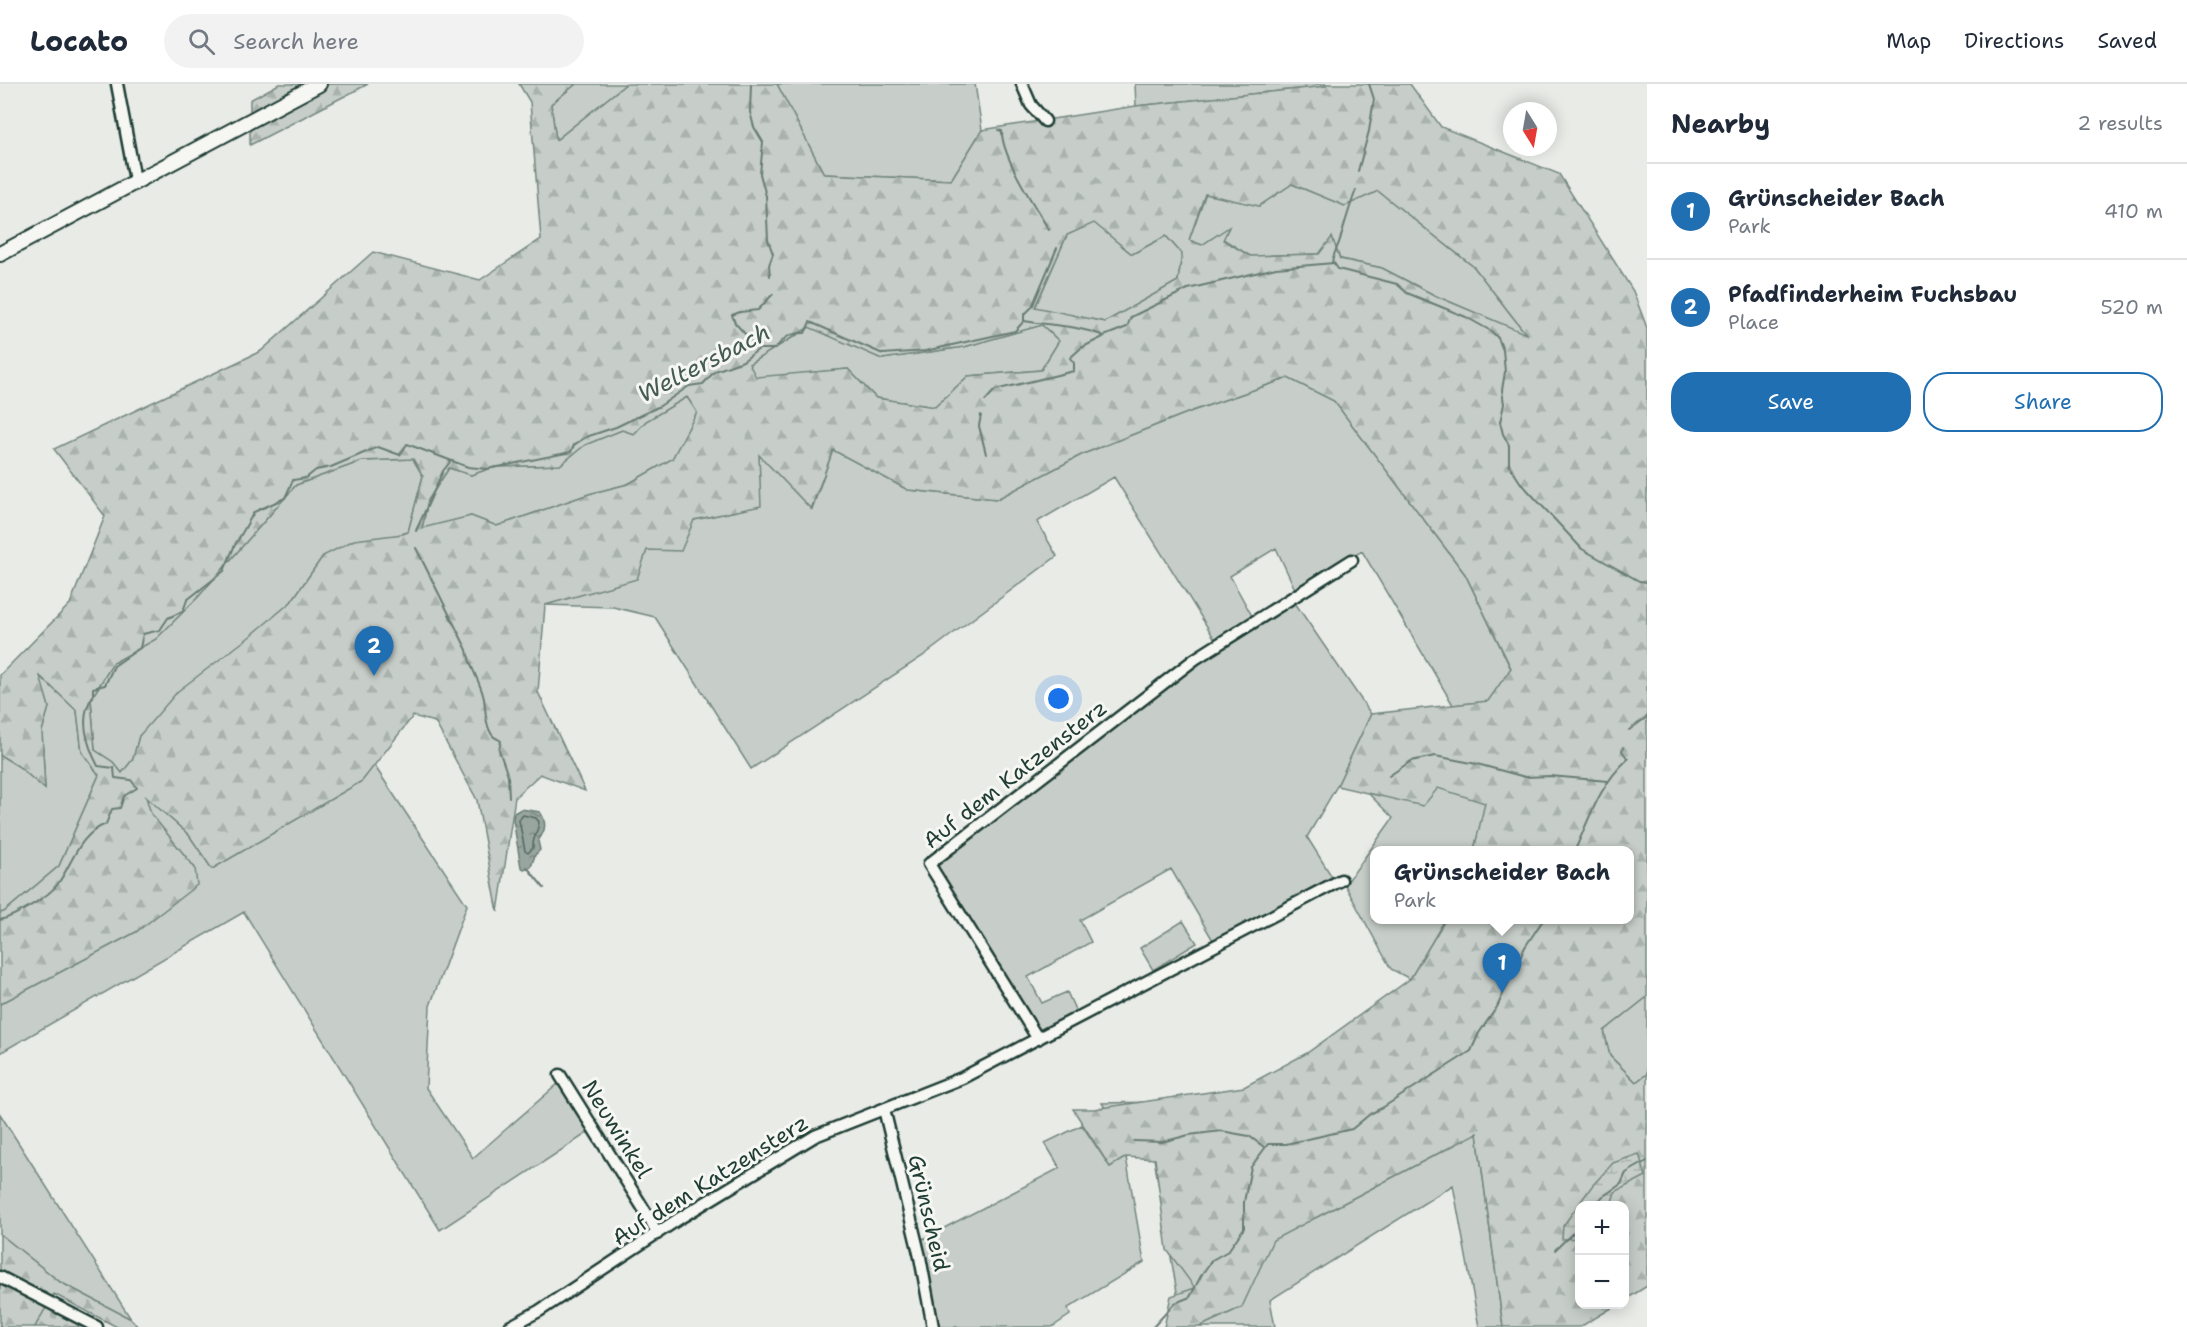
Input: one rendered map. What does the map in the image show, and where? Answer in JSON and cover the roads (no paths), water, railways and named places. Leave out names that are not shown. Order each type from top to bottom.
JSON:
[{"type":"main road","points":[[0,254],[135,180],[319,84]]},
{"type":"street","points":[[117,84],[135,180]]},
{"type":"street","points":[[1022,84],[1031,105],[1045,121]]},
{"type":"street","name":"Auf dem Katzensterz","points":[[1038,1039],[929,864],[1195,659],[1352,560]]},
{"type":"street","name":"Auf dem Katzensterz","points":[[509,1327],[539,1311],[657,1234],[815,1136],[962,1078],[1341,880]]},
{"type":"street","name":"Neuwinkel","points":[[560,1075],[650,1219],[657,1234]]},
{"type":"street","name":"Grünscheid","points":[[884,1109],[920,1257],[933,1327]]},
{"type":"street","points":[[0,1277],[97,1327]]},
{"type":"water","points":[[521,809],[540,812],[545,823],[538,841],[540,850],[535,855],[531,867],[524,869],[521,867],[513,819],[514,813]]},
{"type":"waterway","points":[[751,84],[750,112],[754,127],[763,142],[760,174],[766,196],[768,240],[773,254],[769,265],[770,276]]},
{"type":"waterway","points":[[1358,171],[1369,131],[1374,99],[1369,84]]},
{"type":"waterway","points":[[998,130],[1002,131],[1003,142],[1013,168],[1049,230]]},
{"type":"waterway","points":[[1332,263],[1356,190]]},
{"type":"waterway","points":[[1024,320],[1024,315],[1032,307],[1057,248]]},
{"type":"waterway","name":"Weltersbach","points":[[0,920],[30,906],[53,890],[63,877],[82,842],[106,824],[112,809],[120,808],[124,796],[137,788],[131,780],[115,778],[114,768],[98,766],[94,758],[85,721],[88,704],[93,696],[93,688],[105,685],[114,666],[140,648],[143,634],[160,630],[168,618],[183,611],[187,600],[224,571],[234,547],[254,512],[285,498],[293,480],[306,478],[316,470],[331,467],[378,447],[400,455],[407,444],[468,467],[488,469],[571,452],[574,445],[586,437],[616,427],[660,406],[689,386],[703,384],[715,371],[743,361],[759,349],[775,349],[791,335],[805,333],[810,322],[883,354],[925,351],[1015,331],[1024,321],[1074,328],[1104,336],[1127,327],[1131,317],[1188,289],[1276,268],[1334,263],[1338,269],[1397,284],[1407,293],[1466,317],[1491,331],[1498,338],[1503,350],[1505,372],[1502,390],[1504,404],[1500,422],[1509,445],[1509,465],[1520,482],[1582,549],[1639,581],[1647,582]]},
{"type":"waterway","points":[[759,349],[735,323],[732,315],[758,310],[773,294]]},
{"type":"waterway","points":[[985,401],[995,390],[1074,371],[1074,363],[1070,358],[1081,348],[1103,337]]},
{"type":"waterway","points":[[981,415],[979,426],[986,454]]},
{"type":"waterway","points":[[416,531],[443,471],[450,462]]},
{"type":"waterway","points":[[416,548],[467,650],[484,699],[490,732],[501,741],[499,750],[508,776],[509,797]]},
{"type":"waterway","points":[[1629,730],[1647,717]]},
{"type":"waterway","points":[[1577,846],[1603,790],[1628,759],[1622,751],[1623,747]]},
{"type":"waterway","points":[[1389,776],[1411,761],[1435,756],[1525,777],[1550,776],[1608,781]]},
{"type":"waterway","points":[[527,867],[544,888]]},
{"type":"waterway","points":[[1153,1327],[1175,1303],[1190,1297],[1212,1260],[1228,1251],[1244,1228],[1244,1202],[1251,1167],[1268,1144],[1286,1144],[1352,1129],[1370,1114],[1471,1051],[1479,1033],[1497,1007],[1525,947],[1540,924]]},
{"type":"waterway","points":[[1134,1141],[1162,1142],[1189,1135],[1221,1131],[1249,1136],[1264,1147]]},
{"type":"waterway","points":[[1599,1201],[1621,1184],[1626,1173],[1647,1161]]},
{"type":"waterway","points":[[1555,1250],[1575,1231]]},
{"type":"place","name":"Pfadfinderheim Fuchsbau","points":[[374,676]]},
{"type":"place","name":"Grünscheider Bach","points":[[1502,993]]}]
